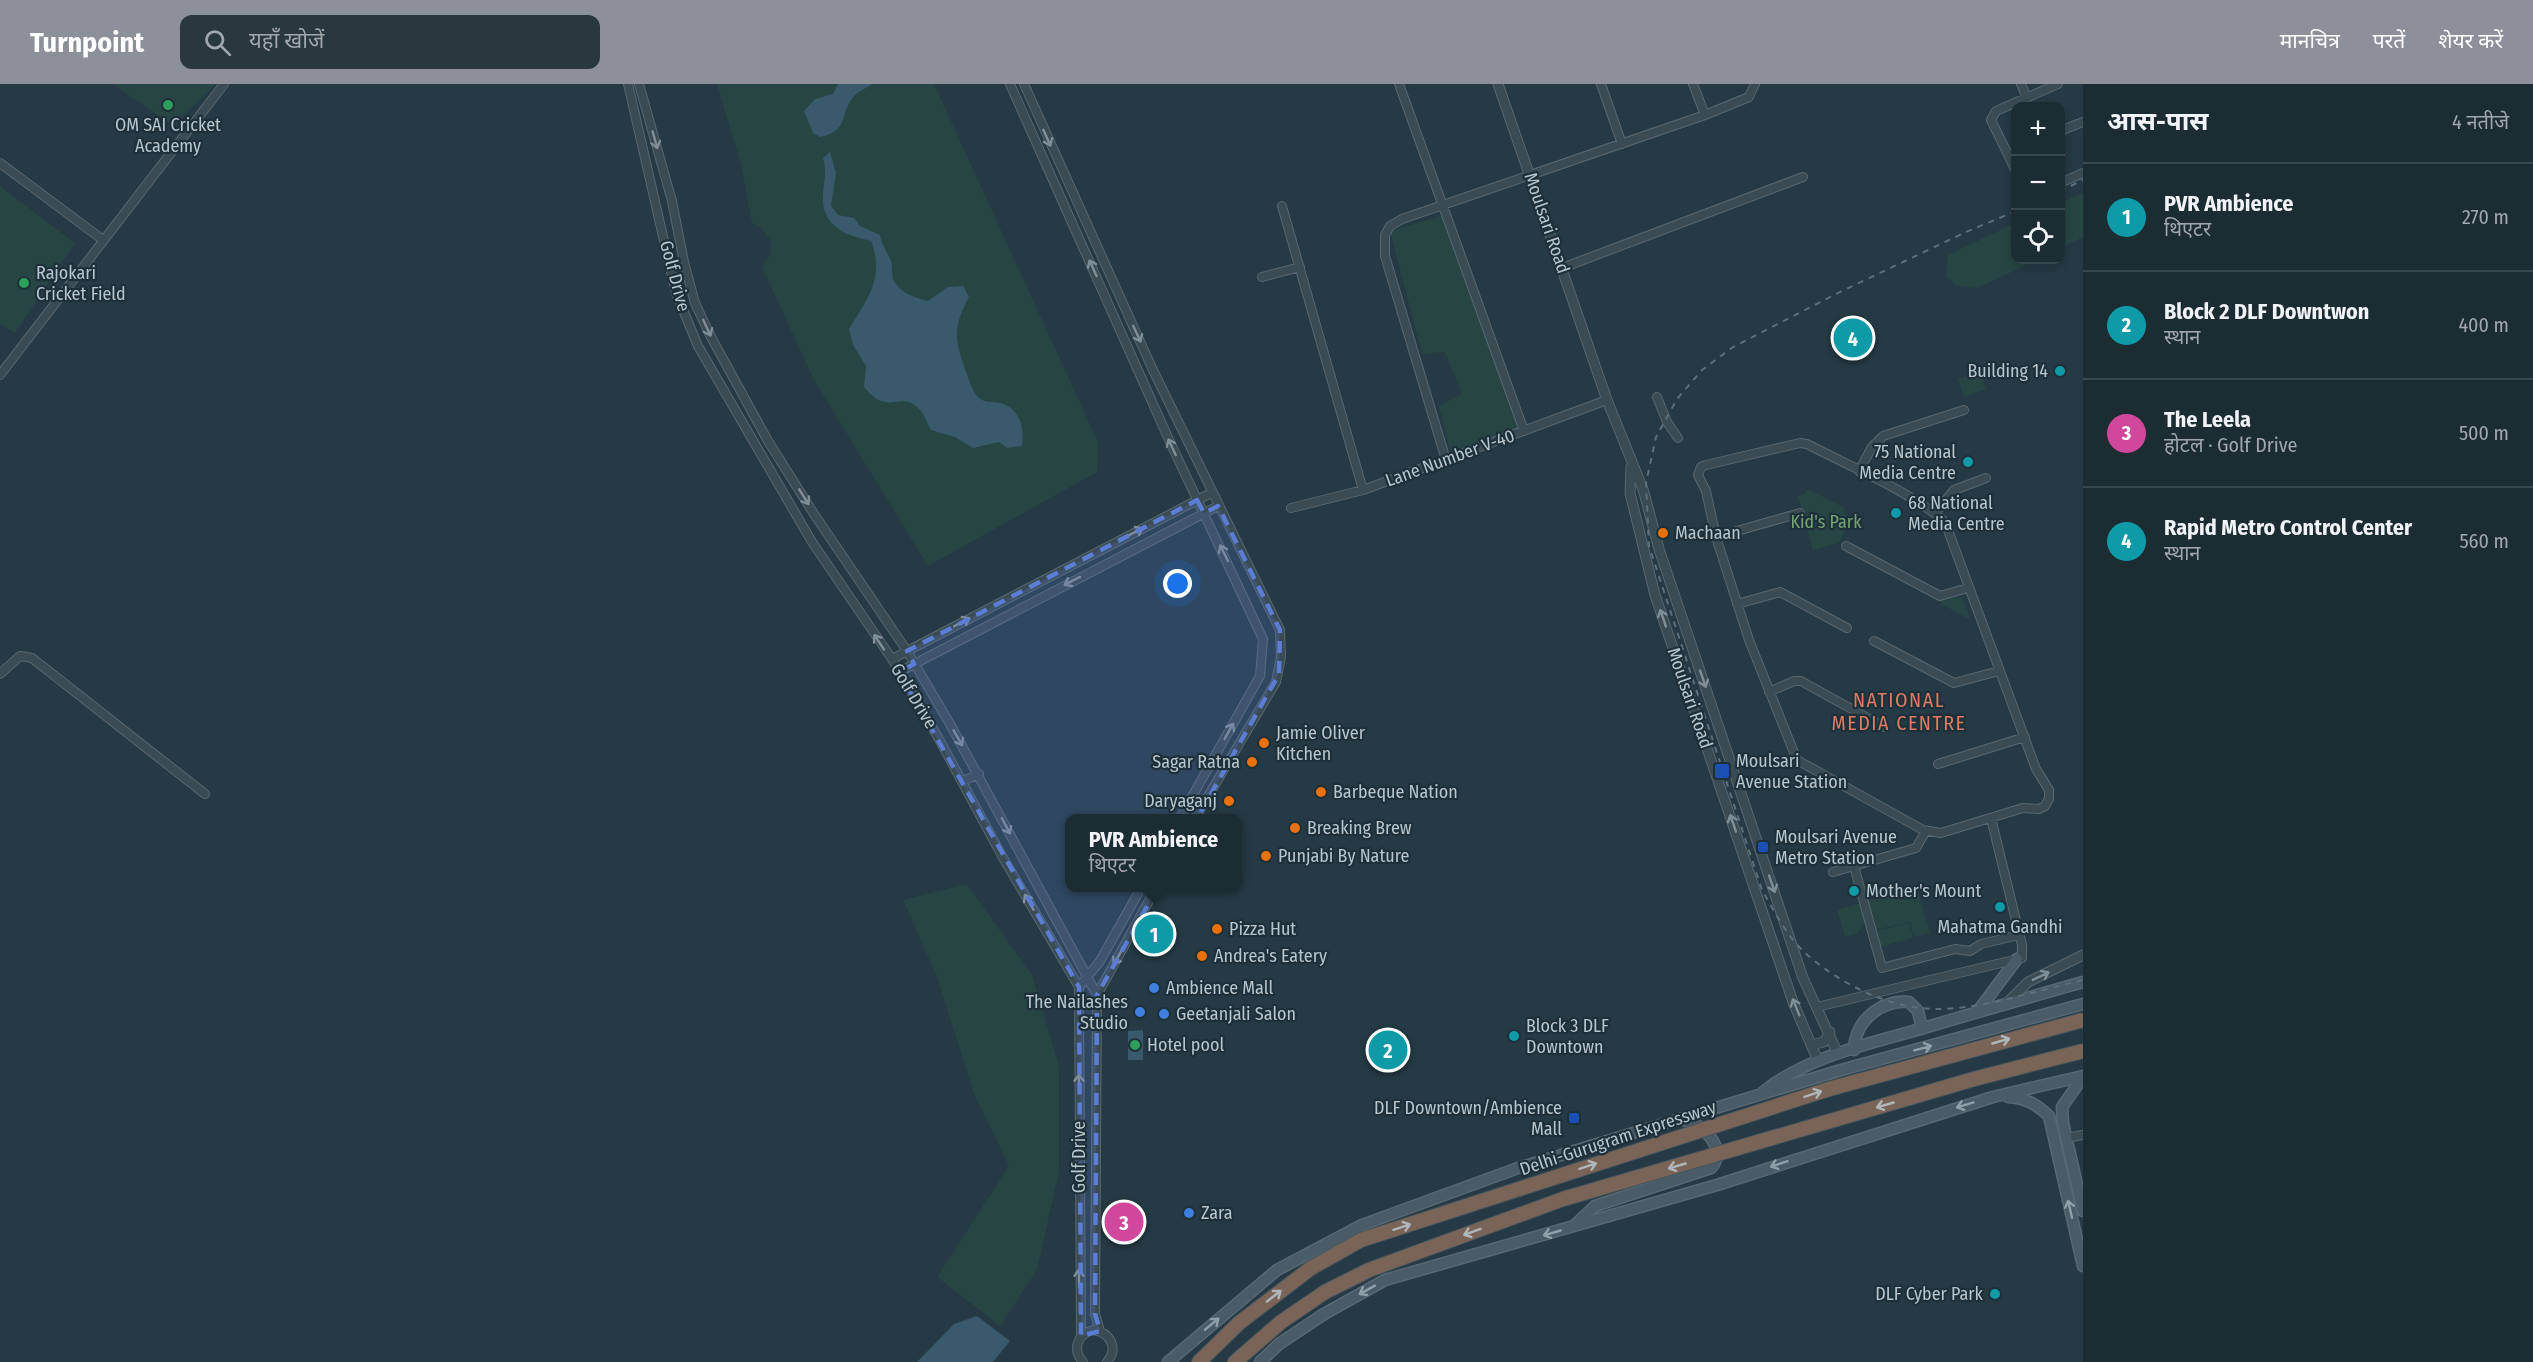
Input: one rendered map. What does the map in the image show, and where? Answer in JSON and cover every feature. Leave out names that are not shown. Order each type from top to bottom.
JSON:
[{"type":"highway","name":"Delhi-Gurugram Expressway","points":[[1198,1362],[1239,1323],[1311,1268],[1361,1240],[1829,1089],[2083,1020]]},
{"type":"highway","points":[[1235,1362],[1281,1322],[1325,1292],[1369,1270],[1563,1199],[1974,1079],[2083,1051]]},
{"type":"main road","points":[[1978,1011],[2017,959]]},
{"type":"main road","points":[[1758,1096],[1780,1078],[1818,1061],[1978,1011],[2083,982]]},
{"type":"main road","points":[[1854,1050],[1854,1040],[1861,1025],[1878,1008],[1888,1004],[1910,1002],[1918,1011],[1922,1029]]},
{"type":"main road","points":[[1168,1362],[1277,1270],[1362,1225],[1498,1175],[1841,1070],[2083,1004]]},
{"type":"main road","points":[[1260,1362],[1279,1344],[1324,1314],[1385,1280],[1717,1185],[1993,1097],[2083,1077]]},
{"type":"main road","points":[[2083,1077],[2073,1088],[2062,1107],[2066,1138],[2083,1211]]},
{"type":"main road","points":[[1993,1097],[2021,1098],[2036,1104],[2049,1116],[2083,1266]]},
{"type":"main road","points":[[1573,1227],[1595,1206],[1685,1178],[1707,1170],[1714,1164],[1714,1150],[1707,1130],[1698,1124],[1679,1120]]},
{"type":"main road","points":[[1271,1362],[1279,1344]]},
{"type":"street","points":[[0,375],[224,84]]},
{"type":"street","name":"Golf Drive","points":[[628,84],[658,205],[676,292],[698,346],[812,542],[892,659],[963,780],[1002,856],[1079,987],[1081,1336],[1076,1346],[1080,1360]]},
{"type":"street","name":"Golf Drive","points":[[639,84],[672,201],[695,303],[711,337],[768,441],[907,651],[979,774],[1097,995],[1095,1314],[1100,1331],[1112,1343],[1112,1354],[1107,1362]]},
{"type":"street","points":[[1010,84],[1197,500],[1259,626],[1264,649],[1263,666],[1183,814]]},
{"type":"street","points":[[1024,84],[1152,368],[1211,493],[1280,630],[1281,657],[1274,686],[1198,814]]},
{"type":"street","points":[[1400,84],[1524,431]]},
{"type":"street","name":"Moulsari Road","points":[[1498,84],[1607,400],[1631,465],[1643,489],[1659,549],[1803,978],[1830,1032],[1838,1054]]},
{"type":"street","points":[[1601,84],[1622,144]]},
{"type":"street","points":[[1693,84],[1705,115]]},
{"type":"street","points":[[1446,460],[1383,246],[1390,226],[1442,203],[1705,115],[1749,97],[1755,84]]},
{"type":"street","points":[[2021,84],[2027,98]]},
{"type":"street","points":[[2017,102],[2058,84]]},
{"type":"street","points":[[2011,105],[1996,111],[1991,120],[2011,150]]},
{"type":"street","points":[[2065,129],[2083,122]]},
{"type":"street","points":[[1046,166],[1057,161]]},
{"type":"street","points":[[0,163],[103,240]]},
{"type":"street","points":[[2065,181],[2083,173]]},
{"type":"street","points":[[1562,268],[1803,177]]},
{"type":"street","points":[[658,205],[672,201]]},
{"type":"street","points":[[1282,206],[1363,489]]},
{"type":"street","points":[[1262,277],[1300,267]]},
{"type":"street","points":[[1140,374],[1152,368]]},
{"type":"street","points":[[1657,397],[1678,438]]},
{"type":"street","name":"Lane Number V-40","points":[[1291,508],[1363,489],[1607,400]]},
{"type":"street","points":[[1859,471],[1872,447],[1883,436],[1964,410]]},
{"type":"street","points":[[1800,443],[1808,444],[1859,471],[1935,513],[1945,522],[2039,777],[2049,790],[2049,800],[2039,809],[2023,808],[1941,833],[1926,831],[1797,760],[1737,604],[1716,537],[1709,500],[1704,486],[1698,479],[1699,471],[1706,465],[1800,443]]},
{"type":"street","name":"Moulsari Road","points":[[1631,465],[1630,493],[1655,596],[1794,1002],[1818,1061]]},
{"type":"street","points":[[1935,513],[1950,493],[1986,478]]},
{"type":"street","points":[[892,659],[1211,493]]},
{"type":"street","points":[[899,672],[1218,506]]},
{"type":"street","points":[[1716,537],[1800,513]]},
{"type":"street","points":[[1845,546],[1940,596],[1968,588]]},
{"type":"street","points":[[1737,604],[1780,592],[1847,628]]},
{"type":"street","points":[[1874,641],[1954,683],[1999,671]]},
{"type":"street","points":[[0,674],[21,656],[32,658],[205,794]]},
{"type":"street","points":[[1769,692],[1794,681],[1801,681],[1884,727]]},
{"type":"street","points":[[1938,764],[2025,737]]},
{"type":"street","points":[[963,780],[979,774]]},
{"type":"street","points":[[1817,1007],[2017,959],[2024,954],[1991,818]]},
{"type":"street","points":[[1833,872],[1916,848],[1926,831]]},
{"type":"street","points":[[1854,866],[1882,968],[1954,949],[1963,953],[1981,944],[2019,935]]},
{"type":"street","points":[[1079,987],[1100,961],[1139,892]]},
{"type":"street","points":[[1097,995],[1154,892]]},
{"type":"street","points":[[2005,1005],[2028,982],[2083,955]]},
{"type":"street","points":[[1812,1045],[1824,1042],[1830,1032]]},
{"type":"street","points":[[2066,1138],[2083,1135]]},
{"type":"street","points":[[1081,1336],[1086,1332],[1100,1331]]},
{"type":"highlighted area","points":[[1197,500],[1204,513],[1218,506],[1280,630],[1279,674],[1097,995],[1095,1314],[1100,1331],[1081,1336],[1079,987],[899,672],[914,664],[907,651]]},
{"type":"green space","name":"OM SAI Cricket Academy","points":[[113,84],[216,84],[173,126]]},
{"type":"green space","points":[[717,84],[934,84],[1098,442],[1097,472],[928,566],[814,380],[762,267],[770,255],[771,241],[761,228],[752,223],[741,164]]},
{"type":"green space","name":"Rajokari Cricket Field","points":[[0,186],[75,243],[15,333],[0,324]]},
{"type":"green space","points":[[2083,193],[2083,237],[2065,246],[2065,210],[2065,201]]},
{"type":"green space","points":[[1448,214],[1518,429],[1450,451],[1439,406],[1462,394],[1445,352],[1422,354],[1390,231]]},
{"type":"green space","points":[[2011,225],[2011,264],[2028,264],[1978,288],[1956,286],[1946,276],[1948,255]]},
{"type":"green space","points":[[1980,371],[1986,389],[1964,397],[1958,379]]},
{"type":"green space","name":"Kid's Park","points":[[1808,489],[1845,508],[1843,512],[1852,517],[1839,543],[1813,550],[1798,496],[1805,494]]},
{"type":"green space","points":[[1962,597],[1971,620],[1941,604],[1942,600]]},
{"type":"green space","points":[[967,884],[1032,975],[1059,1066],[1059,1171],[1037,1270],[1000,1326],[937,1277],[1009,1166],[974,1094],[937,977],[903,900]]},
{"type":"green space","points":[[1917,888],[1930,933],[1914,937],[1910,922],[1874,930],[1866,901]]},
{"type":"green space","points":[[1862,903],[1866,920],[1857,934],[1845,937],[1837,910]]},
{"type":"green space","points":[[1909,923],[1913,938],[1879,947],[1875,931]]},
{"type":"water","points":[[838,84],[872,84],[857,93],[850,101],[843,120],[836,130],[820,137],[813,133],[804,111],[815,99],[833,94]]},
{"type":"water","points":[[830,152],[836,173],[831,206],[838,215],[854,218],[860,226],[880,235],[891,261],[893,279],[899,288],[928,301],[948,287],[963,286],[969,297],[960,317],[957,334],[959,351],[966,372],[978,397],[984,401],[1003,404],[1014,411],[1022,427],[1022,446],[1007,448],[999,442],[973,448],[955,437],[931,430],[921,411],[912,404],[906,401],[880,401],[864,387],[866,366],[853,345],[849,329],[872,287],[876,266],[875,254],[871,241],[843,232],[830,221],[826,214],[823,205],[825,172],[823,158]]},
{"type":"water","name":"Hotel pool","points":[[1143,1030],[1143,1060],[1128,1060],[1128,1031]]},
{"type":"water","points":[[977,1316],[1010,1341],[993,1362],[917,1362],[954,1324]]},
{"type":"railway","points":[[2065,189],[2083,180]]},
{"type":"railway","points":[[2011,213],[1842,291],[1733,347],[1702,370],[1677,399],[1656,437],[1646,483],[1649,546],[1762,890],[1786,930],[1803,951],[1817,963],[1864,992],[1917,1008],[1970,1006],[2009,999],[2083,980]]},
{"type":"place","name":"OM SAI Cricket Academy","points":[[168,105]]},
{"type":"place","name":"Rajokari Cricket Field","points":[[24,283]]},
{"type":"place","name":"Rapid Metro Control Center","points":[[1853,338]]},
{"type":"place","name":"Building 14","points":[[2060,371]]},
{"type":"place","name":"75 National Media Centre","points":[[1968,462]]},
{"type":"place","name":"68 National Media Centre","points":[[1896,513]]},
{"type":"place","name":"Machaan","points":[[1663,533]]},
{"type":"place","name":"Jamie Oliver Kitchen","points":[[1264,743]]},
{"type":"place","name":"Sagar Ratna","points":[[1252,762]]},
{"type":"place","name":"Moulsari Avenue Station","points":[[1722,771]]},
{"type":"place","name":"Barbeque Nation","points":[[1321,792]]},
{"type":"place","name":"Daryaganj","points":[[1229,801]]},
{"type":"place","name":"Breaking Brew","points":[[1295,828]]},
{"type":"place","name":"Moulsari Avenue Metro Station","points":[[1763,847]]},
{"type":"place","name":"Punjabi By Nature","points":[[1266,856]]},
{"type":"place","name":"Mother's Mount","points":[[1854,891]]},
{"type":"place","name":"Mahatma Gandhi","points":[[2000,907]]},
{"type":"place","name":"Pizza Hut","points":[[1217,929]]},
{"type":"place","name":"PVR Ambience","points":[[1154,934]]},
{"type":"place","name":"Andrea's Eatery","points":[[1202,956]]},
{"type":"place","name":"Ambience Mall","points":[[1154,988]]},
{"type":"place","name":"The Nailashes Studio","points":[[1140,1012]]},
{"type":"place","name":"Geetanjali Salon","points":[[1164,1014]]},
{"type":"place","name":"Block 3 DLF Downtown","points":[[1514,1036]]},
{"type":"place","name":"Hotel pool","points":[[1135,1045]]},
{"type":"place","name":"Block 2 DLF Downtwon","points":[[1388,1050]]},
{"type":"place","name":"DLF Downtown/Ambience Mall","points":[[1574,1118]]},
{"type":"place","name":"Zara","points":[[1189,1213]]},
{"type":"place","name":"The Leela","points":[[1124,1222]]},
{"type":"place","name":"DLF Cyber Park","points":[[1995,1294]]},
{"type":"district","name":"NATIONAL MEDIA CENTRE","points":[[1899,712]]}]
